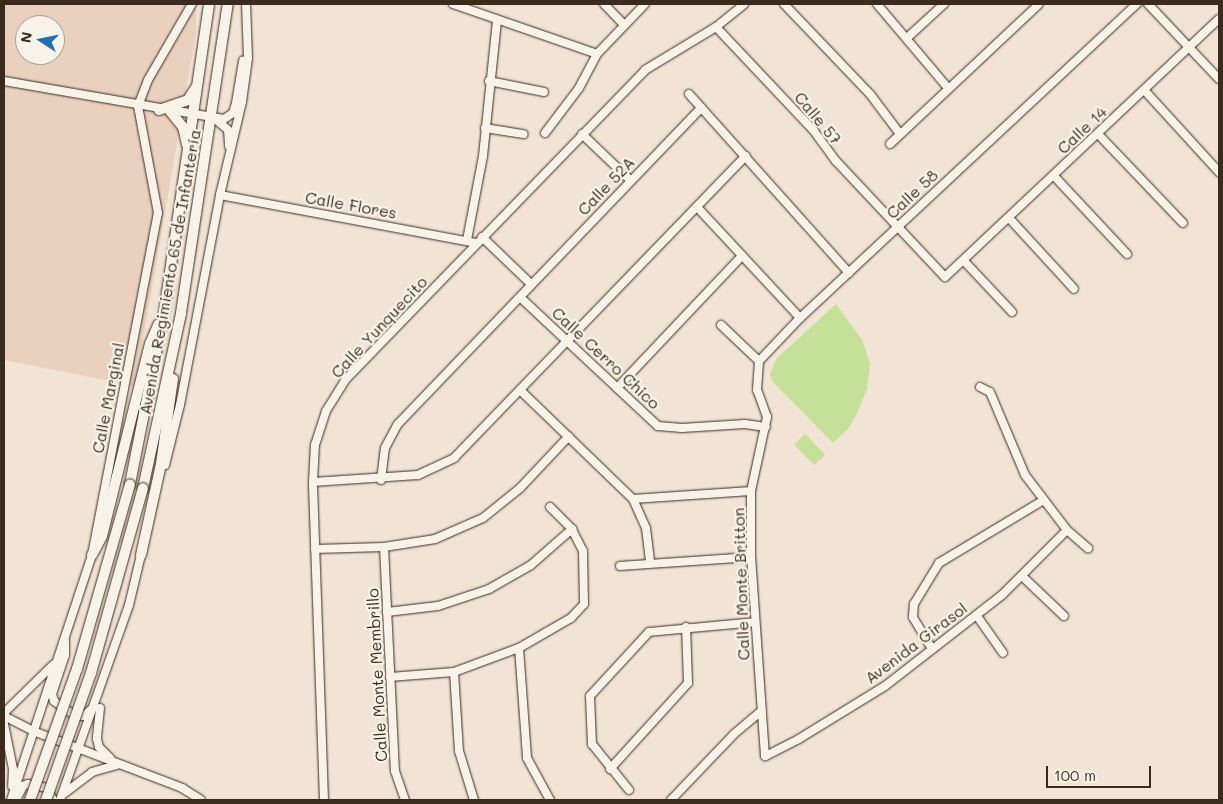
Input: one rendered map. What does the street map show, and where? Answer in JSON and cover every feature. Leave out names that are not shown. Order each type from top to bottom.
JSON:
[{"type":"main road","name":"Avenida Regimiento 65 de Infantería","points":[[30,800],[77,669],[130,484],[164,313],[209,4]]},
{"type":"main road","name":"Avenida Regimiento 65 de Infantería","points":[[46,800],[91,673],[143,488],[181,313],[213,118],[228,4]]},
{"type":"main road","points":[[158,110],[188,100],[199,82]]},
{"type":"main road","points":[[170,111],[183,127],[188,157]]},
{"type":"main road","points":[[92,555],[102,536],[150,344],[164,313]]},
{"type":"main road","points":[[141,555],[161,464],[181,313]]},
{"type":"street","points":[[138,106],[148,80],[192,4]]},
{"type":"street","points":[[61,798],[110,664],[129,605],[180,405],[220,194],[246,76],[246,4]]},
{"type":"street","points":[[453,4],[597,54]]},
{"type":"street","points":[[604,4],[624,25]]},
{"type":"street","points":[[545,133],[578,88],[597,54],[645,4]]},
{"type":"street","name":"Calle Yunquecito","points":[[324,800],[313,482],[315,444],[323,419],[347,378],[645,70],[716,27],[744,4]]},
{"type":"street","points":[[784,4],[870,94],[900,134]]},
{"type":"street","points":[[877,4],[908,37],[948,88]]},
{"type":"street","points":[[908,37],[944,4]]},
{"type":"street","points":[[890,144],[1039,4]]},
{"type":"street","name":"Calle 58","points":[[759,361],[800,318],[1137,4]]},
{"type":"street","points":[[1148,4],[1219,79]]},
{"type":"street","points":[[467,240],[485,128],[488,81],[498,20]]},
{"type":"street","name":"Calle 14","points":[[945,277],[1219,20]]},
{"type":"street","name":"Calle 57","points":[[716,27],[814,130],[836,161],[945,277]]},
{"type":"street","points":[[4,81],[158,110],[213,118],[229,118],[233,113],[245,46]]},
{"type":"street","points":[[488,81],[544,92]]},
{"type":"street","points":[[1145,91],[1219,172]]},
{"type":"street","points":[[688,94],[746,156],[849,273]]},
{"type":"street","name":"Calle Marginal","points":[[13,799],[33,731],[92,555],[158,213],[138,106]]},
{"type":"street","name":"Calle 52A","points":[[381,480],[386,448],[398,424],[521,298],[531,284],[701,108]]},
{"type":"street","points":[[213,118],[228,130],[227,167]]},
{"type":"street","points":[[485,128],[524,134]]},
{"type":"street","points":[[582,134],[630,180]]},
{"type":"street","points":[[1098,134],[1183,223]]},
{"type":"street","points":[[313,482],[381,480],[418,475],[454,458],[521,392],[746,156]]},
{"type":"street","points":[[1054,176],[1127,254]]},
{"type":"street","name":"Calle Flores","points":[[220,194],[467,240],[479,240]]},
{"type":"street","points":[[697,207],[800,318]]},
{"type":"street","points":[[1009,218],[1074,289]]},
{"type":"street","points":[[479,240],[531,284]]},
{"type":"street","points":[[617,388],[742,256]]},
{"type":"street","points":[[964,261],[1012,312]]},
{"type":"street","name":"Calle Cerro Chico","points":[[521,298],[658,426],[682,428],[745,424],[766,427]]},
{"type":"street","points":[[721,325],[759,361],[757,390],[767,417],[766,427]]},
{"type":"street","points":[[980,386],[990,392],[1025,475],[1067,530],[1088,548]]},
{"type":"street","points":[[521,392],[633,499],[646,528],[650,562]]},
{"type":"street","name":"Calle Monte Britton","points":[[765,756],[754,622],[751,557],[751,491],[766,427]]},
{"type":"street","points":[[315,549],[384,547],[435,539],[483,518],[520,488],[569,436]]},
{"type":"street","points":[[633,499],[751,491]]},
{"type":"street","points":[[932,649],[913,617],[914,604],[939,563],[1044,500]]},
{"type":"street","points":[[390,677],[454,672],[519,648],[571,618],[584,604],[583,551],[572,530],[550,507]]},
{"type":"street","points":[[387,612],[438,606],[489,589],[531,565],[572,530]]},
{"type":"street","name":"Avenida Girasol","points":[[765,756],[799,739],[885,686],[977,616],[1022,576],[1067,530]]},
{"type":"street","name":"Calle Monte Membrillo","points":[[384,547],[395,771],[405,800]]},
{"type":"street","points":[[620,566],[650,562],[751,557]]},
{"type":"street","points":[[1022,576],[1064,616]]},
{"type":"street","points":[[977,616],[1003,652]]},
{"type":"street","points":[[628,790],[592,744],[590,696],[649,632],[754,622]]},
{"type":"street","points":[[610,769],[688,683],[686,627]]},
{"type":"street","points":[[65,634],[65,655],[52,694],[54,701],[67,712],[82,716],[95,705]]},
{"type":"street","points":[[519,648],[527,758],[550,800]]},
{"type":"street","points":[[56,662],[4,714],[33,731],[182,788],[201,800]]},
{"type":"street","points":[[110,664],[110,677],[97,716],[97,739],[104,753],[117,764]]},
{"type":"street","points":[[454,672],[459,751],[474,800]]},
{"type":"street","points":[[672,800],[734,734],[760,712]]},
{"type":"street","points":[[4,724],[13,769],[13,799]]},
{"type":"street","points":[[61,798],[92,772],[117,764]]},
{"type":"street","points":[[13,799],[23,786],[28,784],[47,788],[53,800]]},
{"type":"shaded area","points":[[4,4],[196,4],[196,34],[135,386],[4,360]]},
{"type":"green space","points":[[836,304],[862,340],[870,363],[867,389],[857,413],[848,429],[833,443],[773,382],[770,375],[776,359]]},
{"type":"green space","points":[[805,434],[825,455],[814,465],[794,444]]}]
